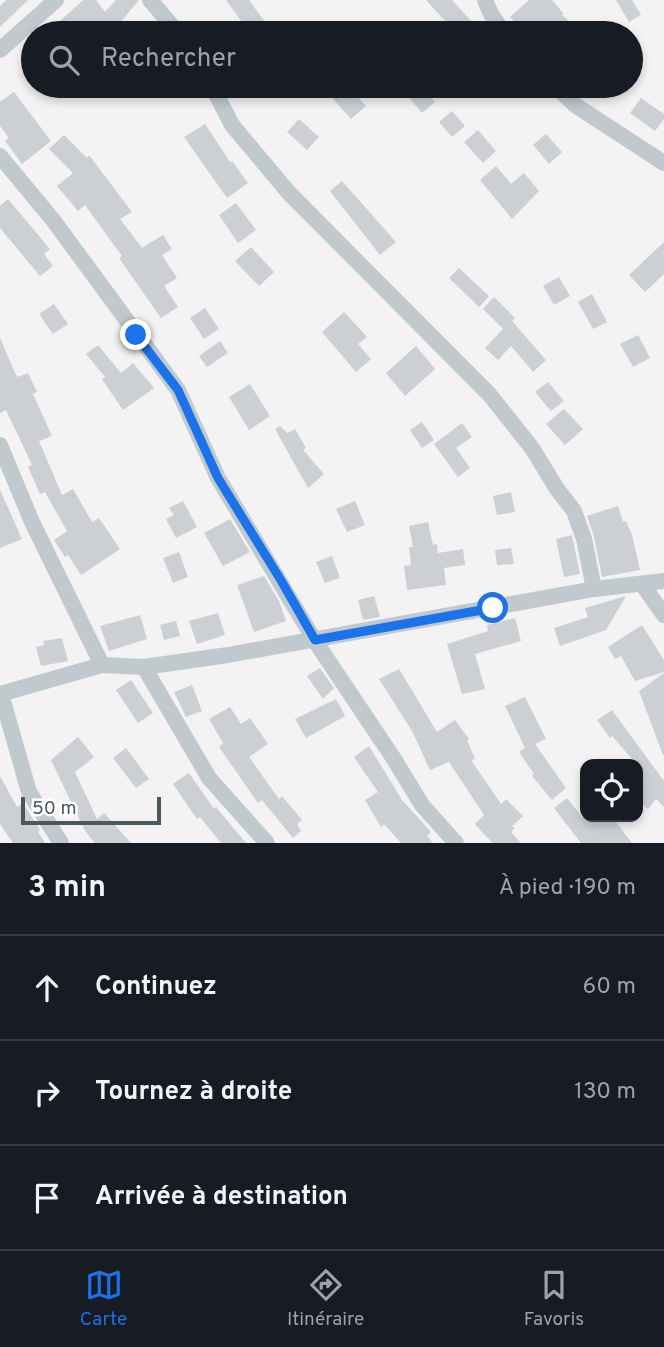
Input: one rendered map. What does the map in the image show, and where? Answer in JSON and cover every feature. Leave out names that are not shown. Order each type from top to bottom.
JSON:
[{"type":"street","points":[[32,21],[56,0]]},
{"type":"street","points":[[150,0],[168,21]]},
{"type":"street","points":[[485,0],[496,21]]},
{"type":"street","points":[[0,50],[21,31]]},
{"type":"street","points":[[218,98],[232,125],[289,193],[489,394],[531,448],[574,511],[584,539],[594,589]]},
{"type":"street","points":[[568,98],[664,163]]},
{"type":"street","points":[[0,156],[53,220],[178,390],[218,478],[315,640],[422,805],[456,843]]},
{"type":"street","points":[[0,445],[32,522],[102,665]]},
{"type":"street","points":[[61,843],[29,792],[1,694],[102,665],[144,667],[315,640],[594,589],[664,581]]},
{"type":"street","points":[[642,584],[664,615]]},
{"type":"street","points":[[144,667],[208,778],[267,843]]},
{"type":"building","points":[[6,0],[28,0],[0,27],[0,6]]},
{"type":"building","points":[[83,0],[96,0],[105,12],[116,0],[139,0],[122,21],[60,21]]},
{"type":"building","points":[[226,0],[249,0],[264,21],[241,21]]},
{"type":"building","points":[[426,0],[452,0],[471,21],[445,21]]},
{"type":"building","points":[[529,0],[552,0],[569,21],[514,21],[510,17]]},
{"type":"building","points":[[616,0],[632,0],[641,15],[628,21]]},
{"type":"building","points":[[14,92],[51,141],[22,164],[5,141],[9,138],[0,126],[0,102]]},
{"type":"building","points":[[359,98],[366,106],[351,119],[333,99]]},
{"type":"building","points":[[409,98],[432,98],[435,102],[422,113]]},
{"type":"building","points":[[641,98],[664,114],[664,119],[655,131],[630,113]]},
{"type":"building","points":[[452,111],[465,126],[452,137],[439,122]]},
{"type":"building","points":[[299,119],[319,137],[307,150],[287,132]]},
{"type":"building","points":[[205,124],[230,162],[232,161],[248,183],[227,198],[184,137]]},
{"type":"building","points":[[478,130],[496,151],[483,163],[464,142]]},
{"type":"building","points":[[546,134],[562,152],[549,164],[533,145]]},
{"type":"building","points":[[64,135],[87,158],[89,155],[132,212],[120,219],[142,248],[163,235],[172,249],[162,255],[177,278],[164,286],[178,307],[161,318],[119,258],[122,256],[85,205],[78,211],[57,186],[73,173],[49,149]]},
{"type":"building","points":[[496,166],[511,184],[524,173],[539,191],[512,219],[480,180]]},
{"type":"building","points":[[342,181],[396,242],[380,255],[330,191]]},
{"type":"building","points":[[8,199],[50,249],[44,254],[53,266],[40,276],[0,228],[0,206]]},
{"type":"building","points":[[236,203],[256,230],[238,243],[219,215]]},
{"type":"building","points":[[664,242],[664,274],[645,292],[629,275]]},
{"type":"building","points":[[251,247],[274,272],[259,286],[235,261]]},
{"type":"building","points":[[459,268],[489,296],[479,307],[449,278]]},
{"type":"building","points":[[559,277],[570,296],[554,305],[543,286]]},
{"type":"building","points":[[592,294],[607,322],[593,329],[578,302]]},
{"type":"building","points":[[494,297],[515,318],[512,321],[546,360],[533,372],[511,346],[498,360],[485,348],[503,329],[483,309]]},
{"type":"building","points":[[54,304],[68,324],[53,334],[39,314]]},
{"type":"building","points":[[205,308],[219,329],[204,339],[190,318]]},
{"type":"building","points":[[344,312],[367,337],[358,344],[371,359],[356,372],[322,332]]},
{"type":"building","points":[[638,335],[650,358],[633,367],[620,344]]},
{"type":"building","points":[[0,338],[16,375],[18,377],[28,373],[37,392],[33,394],[52,436],[39,441],[62,495],[73,489],[92,522],[99,518],[120,549],[81,575],[54,540],[67,531],[45,492],[40,494],[28,467],[32,465],[6,410],[0,413]]},
{"type":"building","points":[[220,341],[228,353],[207,367],[199,356]]},
{"type":"building","points":[[98,345],[121,373],[133,363],[154,388],[123,410],[102,379],[105,377],[86,354]]},
{"type":"building","points":[[416,346],[435,369],[405,396],[386,373]]},
{"type":"building","points":[[548,382],[564,401],[551,411],[535,392]]},
{"type":"building","points":[[250,384],[270,416],[249,430],[229,397]]},
{"type":"building","points":[[564,409],[583,429],[565,445],[546,424]]},
{"type":"building","points":[[422,422],[434,440],[422,448],[410,430]]},
{"type":"building","points":[[462,423],[472,437],[456,448],[470,468],[458,477],[434,444]]},
{"type":"building","points":[[280,426],[287,433],[295,429],[306,448],[303,450],[324,474],[308,488],[275,429]]},
{"type":"building","points":[[0,490],[22,539],[0,548]]},
{"type":"building","points":[[511,492],[515,512],[497,515],[493,496]]},
{"type":"building","points":[[183,501],[197,527],[176,538],[166,519],[174,515],[169,508]]},
{"type":"building","points":[[355,501],[365,525],[347,532],[336,509]]},
{"type":"building","points":[[618,506],[623,522],[626,521],[632,535],[640,570],[602,577],[587,516]]},
{"type":"building","points":[[230,519],[250,552],[223,566],[204,533]]},
{"type":"building","points":[[428,522],[433,545],[437,544],[438,553],[463,549],[465,565],[444,568],[446,585],[407,590],[404,566],[411,565],[409,547],[413,547],[409,526]]},
{"type":"building","points":[[572,535],[580,574],[564,577],[556,539]]},
{"type":"building","points":[[511,548],[514,564],[497,565],[495,550]]},
{"type":"building","points":[[179,552],[188,577],[173,583],[163,558]]},
{"type":"building","points":[[332,556],[340,578],[325,583],[316,562]]},
{"type":"building","points":[[264,576],[279,601],[286,621],[254,632],[237,585]]},
{"type":"building","points":[[374,596],[380,617],[363,620],[358,600]]},
{"type":"building","points":[[626,596],[606,630],[560,646],[554,628],[588,617],[585,608]]},
{"type":"building","points":[[218,613],[225,635],[197,644],[189,621]]},
{"type":"building","points":[[140,615],[147,639],[109,651],[100,626]]},
{"type":"building","points":[[515,618],[521,641],[475,654],[485,689],[462,694],[447,644],[488,631],[487,625]]},
{"type":"building","points":[[176,621],[180,636],[164,640],[160,625]]},
{"type":"building","points":[[642,625],[664,660],[664,672],[635,681],[621,656],[615,659],[608,647]]},
{"type":"building","points":[[62,638],[68,661],[41,666],[36,647],[44,645],[43,641]]},
{"type":"building","points":[[320,668],[334,688],[323,699],[307,676]]},
{"type":"building","points":[[399,669],[437,732],[455,720],[469,739],[467,740],[475,759],[471,760],[501,804],[506,799],[523,816],[512,826],[515,828],[511,832],[521,843],[493,843],[475,824],[484,815],[449,762],[430,770],[412,731],[379,679]]},
{"type":"building","points":[[664,673],[664,755],[663,755],[639,691]]},
{"type":"building","points":[[131,680],[153,713],[138,723],[116,690]]},
{"type":"building","points":[[192,685],[202,711],[186,717],[174,692]]},
{"type":"building","points":[[525,697],[546,739],[535,744],[566,788],[552,800],[532,776],[534,774],[519,752],[525,748],[505,706]]},
{"type":"building","points":[[336,699],[345,716],[306,738],[295,719]]},
{"type":"building","points":[[230,707],[241,724],[250,718],[268,744],[249,757],[279,799],[282,796],[302,820],[297,824],[301,831],[293,838],[262,800],[258,803],[219,747],[223,743],[209,719]]},
{"type":"building","points":[[612,710],[664,781],[664,807],[656,799],[648,809],[643,804],[643,759],[632,759],[612,736],[610,738],[597,720]]},
{"type":"building","points":[[78,737],[94,757],[75,772],[97,819],[104,813],[131,843],[95,843],[85,831],[51,760]]},
{"type":"building","points":[[369,746],[402,800],[431,832],[427,836],[433,843],[401,843],[384,824],[381,827],[365,800],[378,792],[354,757]]},
{"type":"building","points":[[126,748],[149,779],[136,788],[113,758]]},
{"type":"building","points":[[189,773],[214,809],[216,807],[246,843],[221,843],[200,817],[197,819],[173,784]]},
{"type":"building","points":[[0,776],[17,807],[23,803],[45,843],[13,843],[0,824]]},
{"type":"building","points":[[567,798],[580,814],[580,822],[616,822],[632,843],[581,843],[554,808]]},
{"type":"route","points":[[136,335],[178,390],[218,478],[315,640],[493,608]]}]
